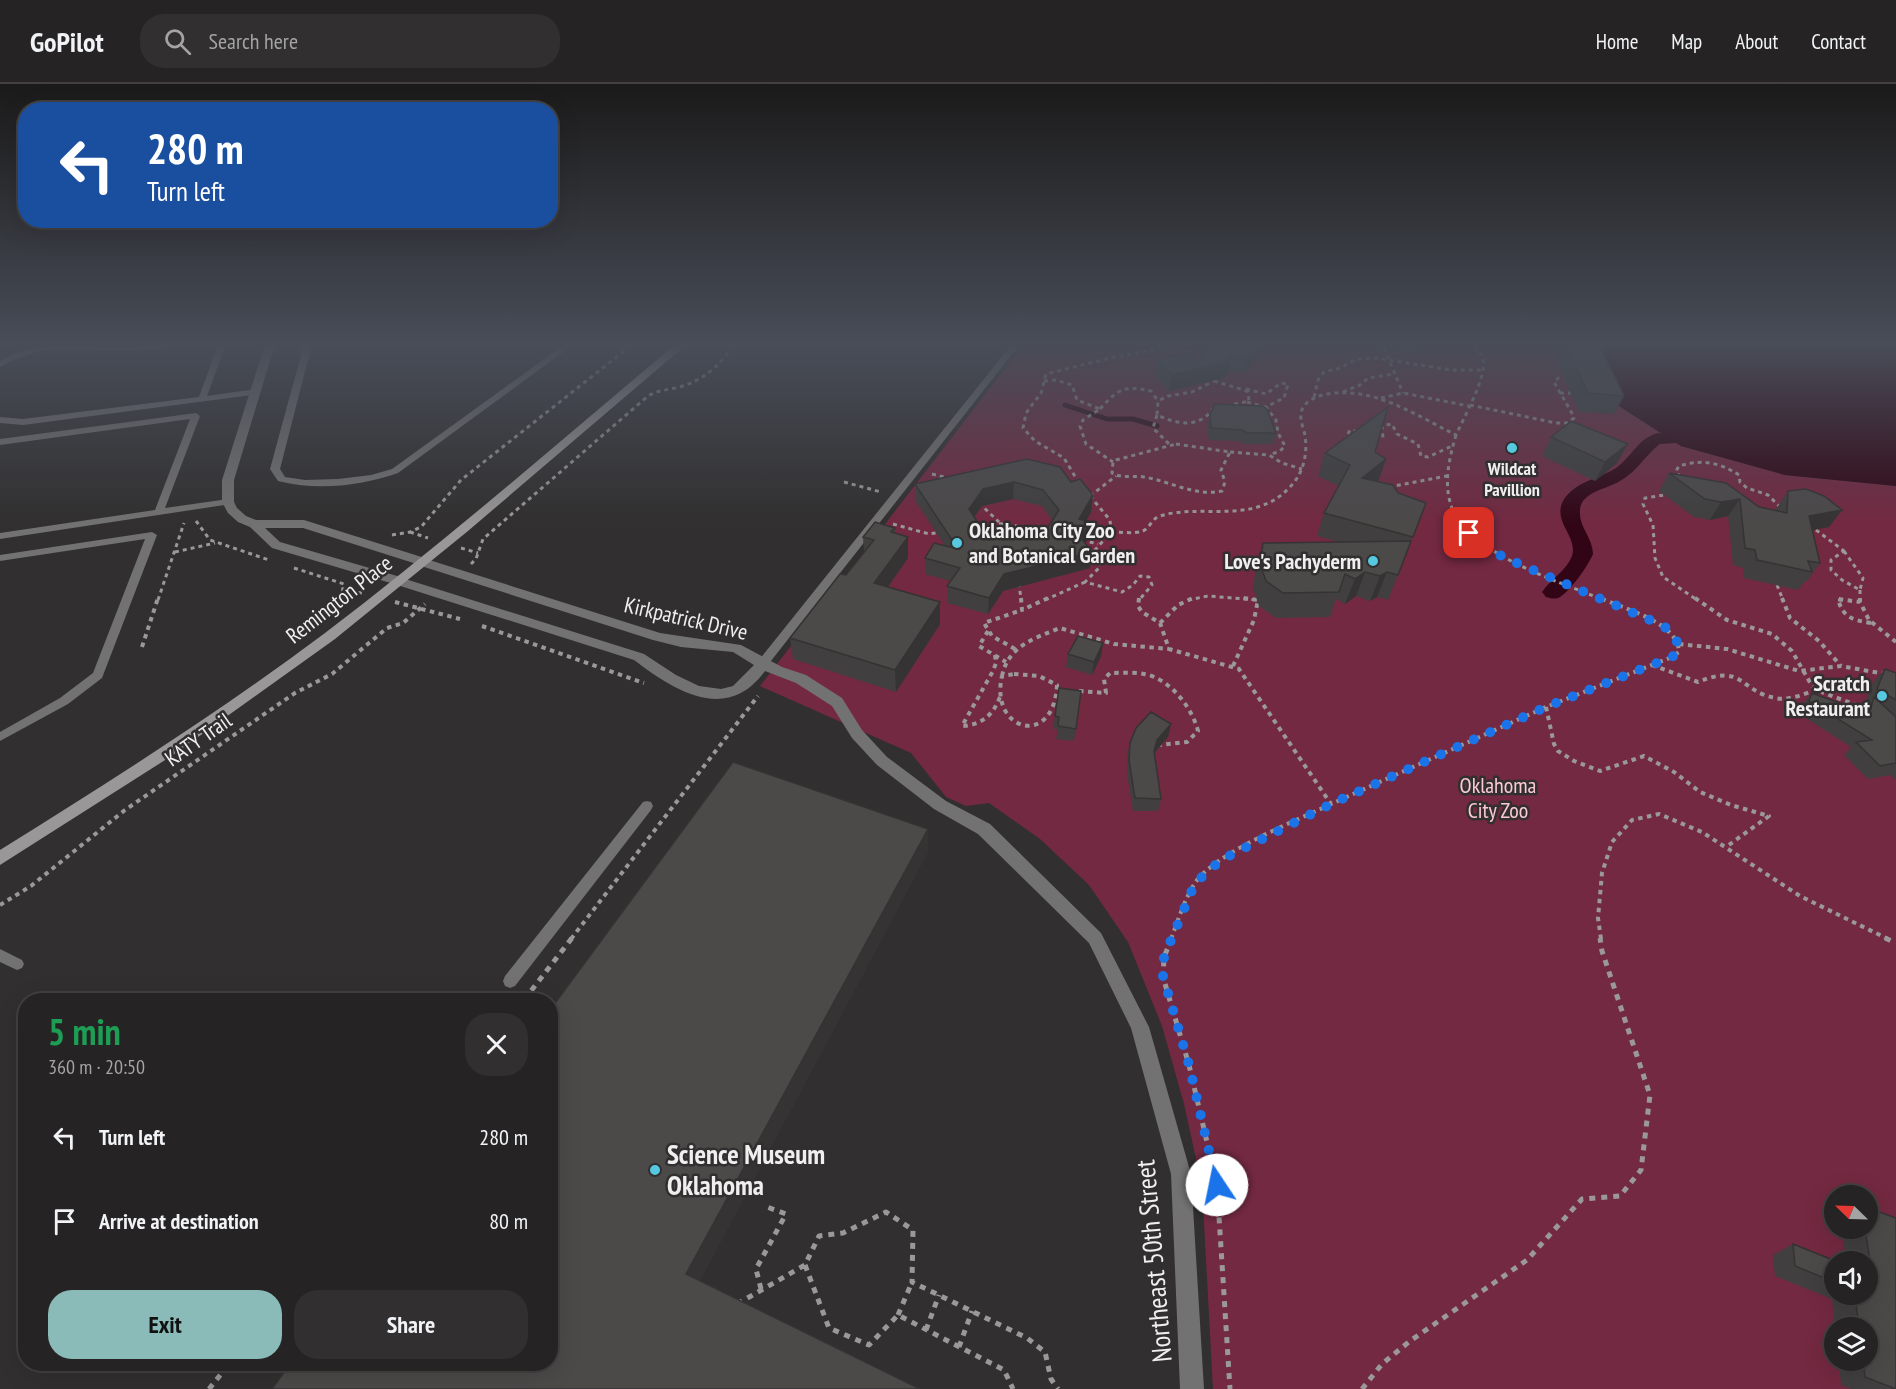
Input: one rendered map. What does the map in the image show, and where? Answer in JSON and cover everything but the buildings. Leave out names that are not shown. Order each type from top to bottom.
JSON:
[{"type":"main road","name":"Remington Place","points":[[0,858],[109,791],[248,697],[423,562],[610,405]]},
{"type":"street","points":[[228,502],[228,480],[252,405]]},
{"type":"street","name":"Kirkpatrick Drive","points":[[228,502],[242,519],[254,524],[276,545],[439,592],[639,657],[665,676],[693,689],[716,695],[733,692],[744,685],[763,663],[736,648],[658,637],[304,524],[254,524]]},
{"type":"street","name":"Northeast 50th Street","points":[[763,663],[777,671],[801,679],[837,702],[857,734],[882,761],[940,805],[984,829],[1095,938],[1140,1027],[1180,1174],[1192,1389]]},
{"type":"lane","points":[[0,420],[23,422],[156,405]]},
{"type":"lane","points":[[292,405],[276,469],[281,478],[303,484],[382,476],[399,470],[487,405]]},
{"type":"lane","points":[[763,663],[968,405]]},
{"type":"lane","points":[[0,442],[196,416],[159,512]]},
{"type":"lane","points":[[0,536],[228,502]]},
{"type":"lane","points":[[0,558],[152,535],[98,675],[63,700],[0,737]]},
{"type":"lane","points":[[510,981],[647,806]]},
{"type":"lane","points":[[0,955],[17,964]]},
{"type":"path","points":[[389,534],[412,533],[421,526],[461,480],[556,405]]},
{"type":"path","points":[[469,566],[483,540],[638,405]]},
{"type":"path","points":[[1032,405],[1026,413],[1023,428],[1031,440],[1061,455],[1081,485]]},
{"type":"path","points":[[1090,405],[1100,409]]},
{"type":"path","points":[[1104,405],[1080,426],[1084,442],[1113,462]]},
{"type":"path","points":[[1158,405],[1153,428],[1170,445]]},
{"type":"path","points":[[1157,416],[1177,424],[1193,423],[1204,418],[1214,409],[1233,405]]},
{"type":"path","points":[[1258,405],[1266,407],[1270,405]]},
{"type":"path","points":[[1095,550],[1111,532],[1143,531],[1156,518],[1171,514],[1199,514],[1261,505],[1286,491],[1302,469],[1307,448],[1301,420],[1302,409],[1306,405]]},
{"type":"path","points":[[1392,405],[1456,435]]},
{"type":"path","points":[[1464,405],[1556,423],[1568,423],[1574,418],[1567,405]]},
{"type":"path","points":[[1470,406],[1452,446],[1447,465],[1447,476],[1451,508],[1458,522],[1487,548],[1525,567],[1664,626],[1679,644],[1726,649],[1806,672],[1840,666],[1896,676]]},
{"type":"path","points":[[1113,462],[1170,445],[1187,444],[1230,452],[1269,455],[1280,451],[1285,446],[1279,436],[1276,420],[1266,407]]},
{"type":"path","points":[[1370,435],[1383,438],[1382,426],[1392,424],[1397,434],[1418,444],[1420,456],[1428,457],[1452,446]]},
{"type":"path","points":[[1348,434],[1350,430],[1360,433]]},
{"type":"path","points":[[1089,496],[1116,476],[1147,477],[1217,493],[1224,487],[1225,482],[1221,470],[1230,452]]},
{"type":"path","points":[[1269,455],[1282,463],[1302,469]]},
{"type":"path","points":[[1685,481],[1677,474],[1679,466],[1699,460],[1725,464],[1739,475],[1740,482],[1747,488],[1768,495],[1780,508]]},
{"type":"path","points":[[1113,462],[1112,474],[1116,476]]},
{"type":"path","points":[[932,474],[954,479]]},
{"type":"path","points":[[1380,486],[1387,488],[1395,484],[1447,476]]},
{"type":"path","points":[[1084,490],[1110,520],[1111,532]]},
{"type":"path","points":[[1678,493],[1643,500],[1653,525],[1654,558],[1663,577],[1727,620],[1772,634],[1787,645],[1806,672],[1812,686],[1873,712]]},
{"type":"path","points":[[976,501],[999,522]]},
{"type":"path","points":[[198,521],[203,533],[216,542],[274,562]]},
{"type":"path","points":[[964,528],[999,522],[1030,530],[1041,530]]},
{"type":"path","points":[[142,647],[184,523]]},
{"type":"path","points":[[893,524],[929,534],[952,530]]},
{"type":"path","points":[[1010,525],[1013,546]]},
{"type":"path","points":[[1030,530],[1038,535]]},
{"type":"path","points":[[1816,530],[1844,551],[1863,578],[1860,590],[1862,611],[1871,623],[1896,642]]},
{"type":"path","points":[[1075,538],[1098,544]]},
{"type":"path","points":[[175,552],[205,547],[216,542]]},
{"type":"path","points":[[1015,649],[995,638],[988,631],[984,622],[1023,610],[1085,582],[1100,567],[1099,556],[1095,550],[1084,547]]},
{"type":"path","points":[[468,550],[478,553]]},
{"type":"path","points":[[1844,551],[1831,560],[1832,570],[1842,580],[1860,590]]},
{"type":"path","points":[[285,565],[344,584],[340,600],[323,612]]},
{"type":"path","points":[[1085,582],[1122,592],[1133,585],[1140,576],[1147,576],[1152,585],[1139,598],[1138,606],[1142,612],[1160,623],[1169,649]]},
{"type":"path","points":[[1018,578],[1023,610]]},
{"type":"path","points":[[1777,585],[1790,618],[1819,641],[1840,666]]},
{"type":"path","points":[[342,591],[350,590]]},
{"type":"path","points":[[1160,623],[1180,604],[1196,598],[1221,597],[1258,600],[1254,620],[1233,666]]},
{"type":"path","points":[[1860,602],[1838,599],[1841,612],[1850,619],[1871,623]]},
{"type":"path","points":[[410,607],[470,622]]},
{"type":"path","name":"KATY Trail","points":[[0,905],[32,886],[125,810],[286,699],[332,674],[387,628],[404,623],[419,610]]},
{"type":"path","points":[[480,625],[638,681]]},
{"type":"path","points":[[1000,676],[1011,672],[1023,673],[1055,682],[1057,688],[1055,700],[1045,718],[1031,728],[1015,722],[1000,697],[998,690],[1000,676],[1015,649],[1060,628],[1114,644],[1169,649],[1233,666],[1241,671],[1254,688],[1331,804]]},
{"type":"path","points":[[988,631],[980,646],[1006,662]]},
{"type":"path","points":[[1230,1389],[1217,1185],[1189,1065],[1163,976],[1164,957],[1195,883],[1221,860],[1263,837],[1546,707],[1676,654],[1679,644]]},
{"type":"path","points":[[994,655],[996,663],[993,671],[962,726],[971,726],[987,719],[997,707],[1000,697]]},
{"type":"path","points":[[1652,665],[1698,682],[1714,675],[1731,676],[1755,690],[1777,698],[1817,689]]},
{"type":"path","points":[[529,993],[777,671]]},
{"type":"path","points":[[1057,688],[1103,693],[1107,691],[1106,676],[1110,673],[1151,675],[1163,681],[1185,703],[1195,718],[1198,731],[1193,740],[1188,742],[1171,746],[1160,745]]},
{"type":"path","points":[[1546,707],[1549,739],[1566,760],[1600,771],[1644,756],[1674,772],[1700,792],[1731,805],[1769,816],[1726,847]]},
{"type":"path","points":[[1362,1389],[1382,1364],[1410,1341],[1527,1260],[1582,1199],[1620,1196],[1641,1170],[1650,1095],[1602,951],[1598,918],[1602,873],[1612,842],[1632,820],[1659,814],[1702,832],[1800,896],[1896,943]]},
{"type":"path","points":[[761,1288],[756,1269],[786,1214],[767,1207]]},
{"type":"path","points":[[732,1307],[761,1288],[805,1265],[819,1236],[843,1233],[886,1212],[913,1230],[912,1282],[898,1315],[869,1345],[829,1328],[805,1265]]},
{"type":"path","points":[[912,1282],[1027,1338],[1045,1352],[1051,1379],[1058,1389]]},
{"type":"path","points":[[926,1330],[939,1295]]},
{"type":"path","points":[[959,1347],[972,1311]]},
{"type":"path","points":[[898,1315],[1004,1370],[1013,1389]]},
{"type":"path","points":[[209,1389],[223,1371]]},
{"type":"green space","name":"Oklahoma City Zoo","points":[[977,405],[1618,405],[1681,446],[1785,475],[1896,486],[1896,1389],[1213,1389],[1202,1186],[1184,1104],[1162,1026],[1128,942],[1089,885],[1040,839],[989,803],[966,806],[946,797],[911,753],[760,686]]},
{"type":"shaded area","points":[[1896,405],[1896,486],[1785,475],[1681,446],[1619,406]]},
{"type":"waterway","points":[[1065,405],[1107,419],[1133,419],[1157,426]]},
{"type":"waterway","points":[[1553,592],[1574,569],[1583,554],[1581,540],[1571,520],[1571,505],[1574,499],[1583,491],[1618,475],[1654,440],[1670,439]]},
{"type":"place","name":"Wildcat Pavillion","points":[[1512,448]]},
{"type":"place","name":"Oklahoma City Zoo and Botanical Garden","points":[[957,543]]},
{"type":"place","name":"Love's Pachyderm","points":[[1373,561]]},
{"type":"place","name":"Scratch Restaurant","points":[[1882,696]]},
{"type":"place","name":"Science Museum Oklahoma","points":[[655,1170]]},
{"type":"route","points":[[1217,1185],[1189,1065],[1163,976],[1164,957],[1195,883],[1221,860],[1331,804],[1546,707],[1672,657],[1678,652],[1679,644],[1672,632],[1664,626],[1496,554],[1469,533]]}]
